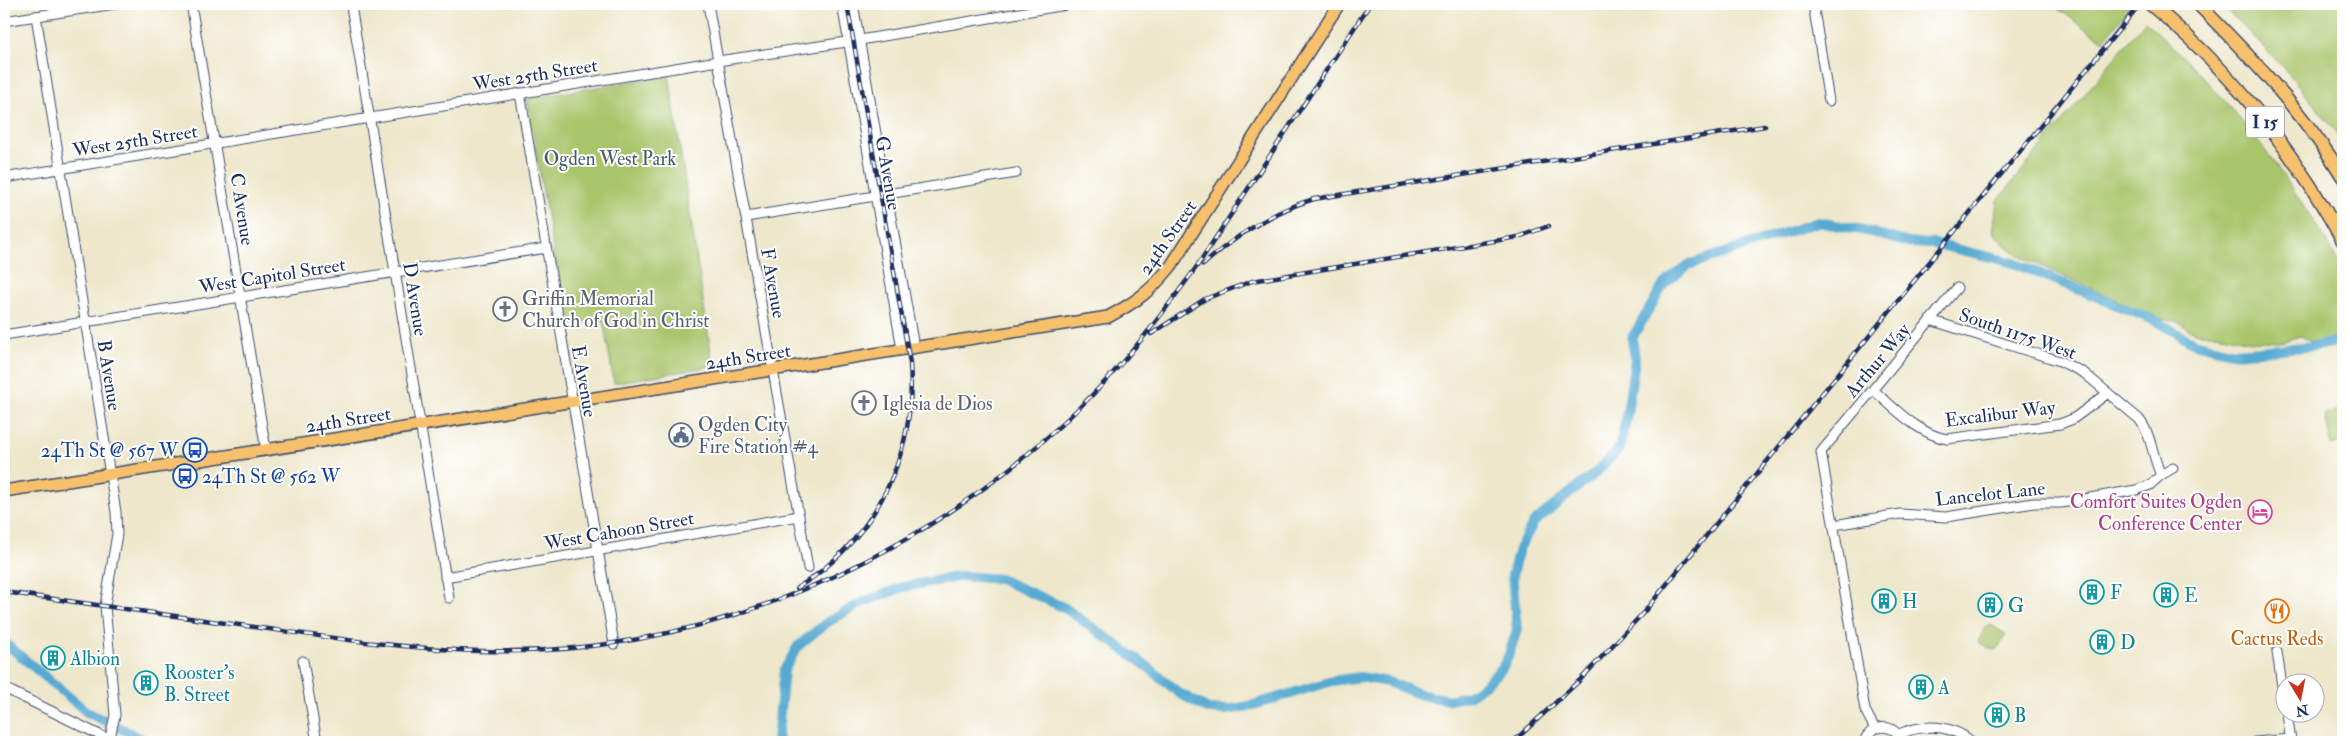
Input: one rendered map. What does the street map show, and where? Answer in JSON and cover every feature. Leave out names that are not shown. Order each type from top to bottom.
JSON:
[{"type":"highway","name":"I 15","points":[[2150,4],[2226,75],[2275,135],[2317,194],[2343,241]]},
{"type":"highway","name":"I 15","points":[[2198,4],[2239,45],[2289,102],[2330,155],[2343,177]]},
{"type":"main road","name":"24th Street","points":[[4,491],[1108,317],[1135,303],[1152,289],[1187,242],[1340,4]]},
{"type":"street","points":[[4,21],[116,4]]},
{"type":"street","name":"C Avenue","points":[[191,4],[216,143],[266,450]]},
{"type":"street","name":"F Avenue","points":[[708,4],[808,568]]},
{"type":"street","name":"G Avenue","points":[[842,4],[902,349]]},
{"type":"street","name":"G Avenue","points":[[853,4],[914,347]]},
{"type":"street","name":"West 25th Street","points":[[4,178],[718,61],[849,42],[1072,4]]},
{"type":"street","points":[[1813,4],[1830,101]]},
{"type":"street","name":"D Avenue","points":[[351,6],[449,598]]},
{"type":"street","name":"B Avenue","points":[[36,16],[118,534],[105,606],[115,715],[111,742]]},
{"type":"street","name":"E Avenue","points":[[520,93],[614,644]]},
{"type":"street","points":[[746,217],[1016,173]]},
{"type":"street","name":"West Capitol Street","points":[[4,335],[546,248]]},
{"type":"street","name":"Arthur Way","points":[[1834,525],[1821,452],[1957,288]]},
{"type":"street","name":"South 1175 West","points":[[1930,320],[2060,361],[2084,373],[2146,427],[2153,459],[2161,475]]},
{"type":"street","name":"Excalibur Way","points":[[1873,390],[1922,430],[1935,437],[1947,439],[2060,424],[2073,419],[2108,393]]},
{"type":"street","name":"Lancelot Lane","points":[[1834,525],[1900,514],[1946,517],[2034,503],[2061,503],[2136,490],[2150,485],[2161,475],[2173,468]]},
{"type":"street","name":"West Cahoon Street","points":[[446,577],[799,516]]},
{"type":"street","points":[[1834,525],[1865,710],[1875,728]]},
{"type":"street","points":[[2277,652],[2280,674]]},
{"type":"street","points":[[303,661],[317,742]]},
{"type":"street","points":[[4,688],[111,742]]},
{"type":"street","points":[[2255,742],[2291,740],[2289,724]]},
{"type":"street","points":[[1864,742],[1867,735],[1875,728],[1886,727],[1900,738],[1916,727],[1936,728],[1950,730],[1972,742]]},
{"type":"green space","points":[[2051,4],[2124,4],[2129,8],[2103,41]]},
{"type":"green space","points":[[2221,4],[2343,4],[2343,140],[2284,68]]},
{"type":"green space","points":[[2145,21],[2191,65],[2234,112],[2292,188],[2323,236],[2343,275],[2343,332],[2326,341],[2315,343],[2300,336],[2281,342],[2251,341],[2217,334],[2201,334],[2188,329],[2178,322],[2158,318],[2021,257],[2004,244],[1993,232],[1997,201]]},
{"type":"green space","name":"Ogden West Park","points":[[669,75],[713,366],[614,383],[603,320],[566,325],[527,99]]},
{"type":"green space","points":[[2340,410],[2343,442],[2331,445],[2325,414]]},
{"type":"green space","points":[[1991,625],[2006,634],[1998,649],[1992,650],[1978,642],[1986,626]]},
{"type":"waterway","points":[[777,742],[784,670],[798,646],[826,623],[863,602],[903,587],[962,576],[1000,579],[1065,608],[1148,667],[1179,693],[1208,709],[1226,710],[1250,706],[1332,681],[1360,677],[1388,682],[1422,695],[1449,700],[1468,696],[1486,684],[1502,668],[1508,657],[1517,630],[1512,575],[1519,549],[1534,522],[1594,474],[1619,449],[1626,420],[1635,359],[1632,338],[1664,284],[1688,265],[1818,222],[1863,230],[1909,243],[1935,244],[2011,262],[2154,320],[2194,343],[2235,353],[2317,346],[2343,340]]},
{"type":"waterway","points":[[4,642],[87,712],[148,742]]},
{"type":"railway","points":[[797,588],[825,568],[849,545],[869,519],[886,491],[898,461],[906,430],[910,397],[910,363],[847,4]]},
{"type":"railway","points":[[4,592],[342,639],[424,648],[479,651],[563,649],[645,638],[725,618],[804,590],[879,554],[950,512],[1017,462],[1096,391],[1140,341],[1195,269],[1370,4]]},
{"type":"railway","points":[[1513,742],[1580,680],[1644,612],[2140,4]]},
{"type":"railway","points":[[1203,265],[1241,234],[1283,211],[1314,199],[1765,126]]},
{"type":"railway","points":[[1151,334],[1205,299],[1252,281],[1518,237],[1549,226]]},
{"type":"place","name":"Griffin Memorial Church of God in Christ","points":[[505,309]]},
{"type":"place","name":"Iglesia de Dios","points":[[864,403]]},
{"type":"place","name":"Ogden City Fire Station #4","points":[[681,435]]},
{"type":"place","name":"24Th St @ 567 W","points":[[195,450]]},
{"type":"place","name":"24Th St @ 562 W","points":[[185,476]]},
{"type":"place","name":"Comfort Suites Ogden Conference Center","points":[[2260,512]]},
{"type":"place","name":"F","points":[[2092,592]]},
{"type":"place","name":"E","points":[[2166,595]]},
{"type":"place","name":"H","points":[[1884,601]]},
{"type":"place","name":"G","points":[[1990,605]]},
{"type":"place","name":"Cactus Reds","points":[[2277,611]]},
{"type":"place","name":"D","points":[[2102,642]]},
{"type":"place","name":"Albion","points":[[53,658]]},
{"type":"place","name":"Rooster's B. Street","points":[[146,683]]},
{"type":"place","name":"A","points":[[1921,687]]},
{"type":"place","name":"B","points":[[1997,715]]}]
